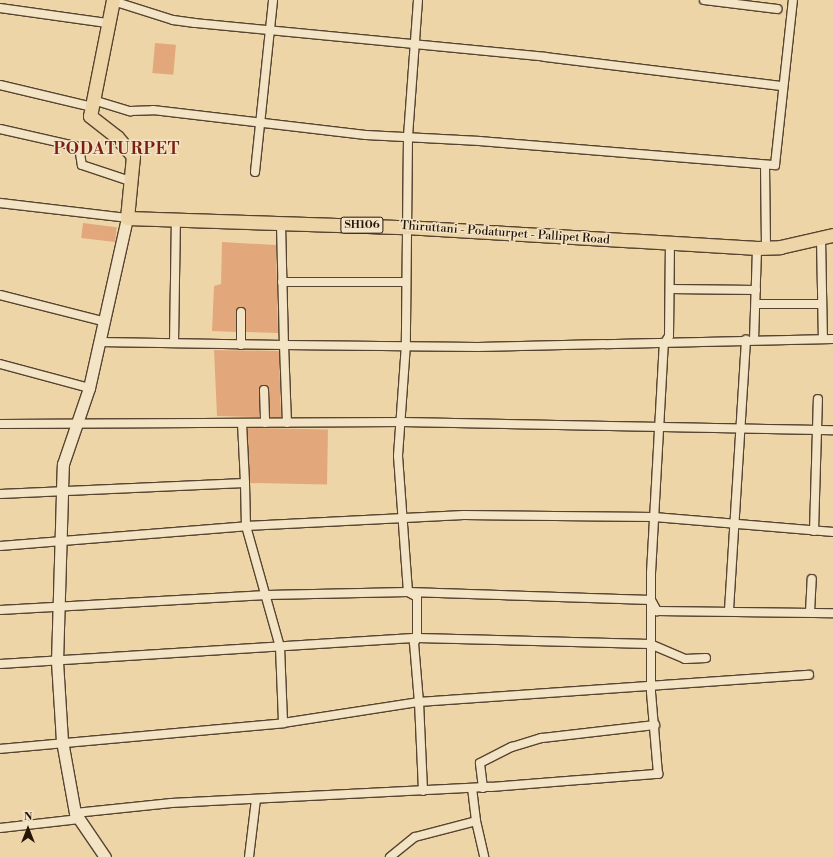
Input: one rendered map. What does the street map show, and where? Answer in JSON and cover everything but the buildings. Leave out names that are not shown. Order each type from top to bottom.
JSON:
[{"type":"main road","points":[[102,857],[77,816],[62,742],[57,662],[63,464],[75,425],[89,388],[102,321],[127,218],[132,156],[117,136],[90,116],[107,23],[113,0]]},
{"type":"main road","name":"Thiruttani - Podaturpet - Pallipet Road","points":[[127,218],[405,227],[670,244],[761,248],[827,236]]},
{"type":"street","points":[[113,0],[173,20],[413,46],[545,57],[781,86]]},
{"type":"street","points":[[255,172],[273,0]]},
{"type":"street","points":[[408,592],[404,519],[398,456],[402,422],[406,344],[405,227],[408,137],[413,46],[418,0]]},
{"type":"street","points":[[704,0],[778,9]]},
{"type":"street","points":[[0,85],[130,111],[152,110],[261,124],[408,137],[775,165],[781,86],[793,0]]},
{"type":"street","points":[[0,8],[107,23]]},
{"type":"street","points":[[0,129],[79,147],[82,165],[130,181]]},
{"type":"street","points":[[729,610],[732,525],[750,340],[756,304],[756,290],[761,248],[765,165]]},
{"type":"street","points":[[0,203],[127,218]]},
{"type":"street","points":[[174,343],[176,220]]},
{"type":"street","points":[[281,224],[287,423]]},
{"type":"street","points":[[823,338],[822,304],[827,236]]},
{"type":"street","points":[[0,828],[77,816],[256,799],[483,788],[658,774],[651,683],[650,644],[654,517],[661,424],[664,344],[669,336],[670,244]]},
{"type":"street","points":[[282,282],[406,282]]},
{"type":"street","points":[[670,289],[756,290]]},
{"type":"street","points":[[0,295],[102,321]]},
{"type":"street","points":[[756,304],[822,304]]},
{"type":"street","points":[[241,312],[241,345]]},
{"type":"street","points":[[99,342],[241,345],[406,344],[478,347],[664,344],[823,338],[833,339]]},
{"type":"street","points":[[0,364],[89,388]]},
{"type":"street","points":[[264,390],[265,423]]},
{"type":"street","points":[[814,531],[819,430],[818,399]]},
{"type":"street","points":[[0,424],[75,425],[402,422],[661,424],[741,428],[833,430]]},
{"type":"street","points":[[242,423],[246,526],[267,595],[280,647],[283,723]]},
{"type":"street","points":[[0,494],[245,482]]},
{"type":"street","points":[[0,546],[246,526],[558,514],[654,517],[732,525],[833,532]]},
{"type":"street","points":[[810,612],[812,579]]},
{"type":"street","points":[[408,592],[417,598],[417,638],[414,643],[419,702],[422,790]]},
{"type":"street","points":[[0,610],[267,595],[408,592],[651,600]]},
{"type":"street","points":[[651,600],[657,611],[729,610],[833,613]]},
{"type":"street","points":[[0,664],[57,662],[417,638],[650,644],[685,659],[706,658]]},
{"type":"street","points":[[0,749],[62,742],[283,723],[419,702],[651,683],[809,675]]},
{"type":"street","points":[[483,788],[480,763],[512,747],[542,738],[655,725]]},
{"type":"street","points":[[472,788],[476,821],[484,857]]},
{"type":"street","points":[[249,857],[256,799]]},
{"type":"street","points":[[390,857],[415,837],[476,821]]},
{"type":"district","name":"PODATURPET","points":[[117,149]]}]
